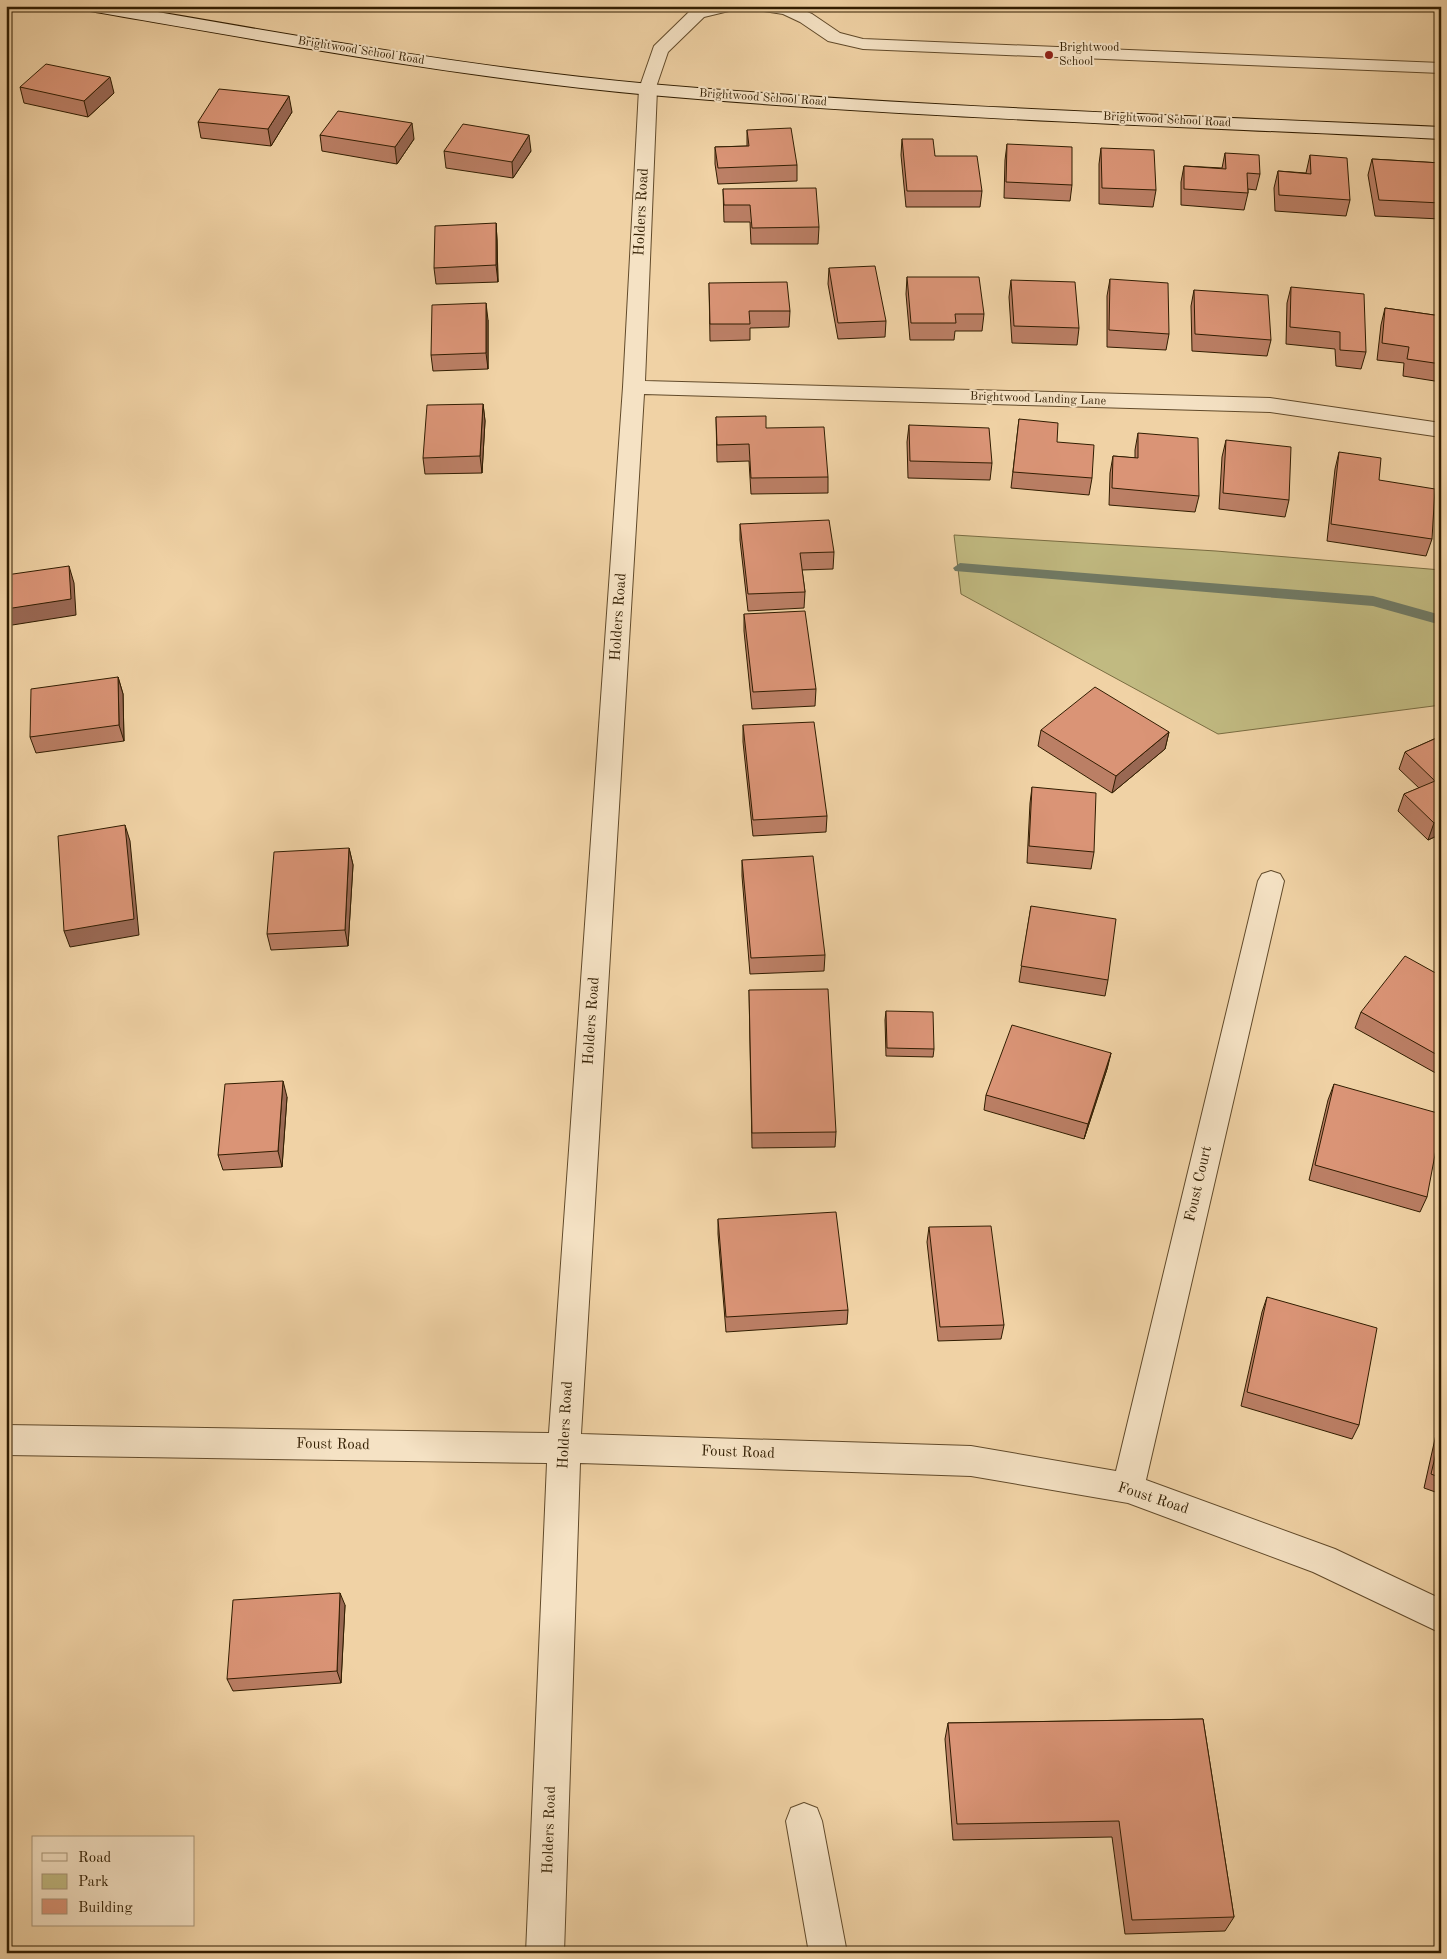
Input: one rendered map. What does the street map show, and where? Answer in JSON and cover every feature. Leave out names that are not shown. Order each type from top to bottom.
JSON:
[{"type":"street","name":"Brightwood School Road","points":[[90,6],[369,54],[490,71],[648,89],[878,106],[1441,133]]},
{"type":"street","name":"Holders Road","points":[[545,1953],[564,1448],[634,387],[648,89],[660,50],[698,13],[728,6]]},
{"type":"street","points":[[764,6],[787,10],[806,18],[834,37],[863,44],[1441,68]]},
{"type":"street","name":"Brightwood Landing Lane","points":[[634,387],[1270,405],[1441,430]]},
{"type":"street","name":"Foust Court","points":[[1128,1488],[1271,881]]},
{"type":"street","name":"Foust Road","points":[[6,1440],[564,1448],[970,1461],[1128,1488],[1323,1560],[1441,1617]]},
{"type":"street","points":[[804,1821],[828,1953]]},
{"type":"green space","points":[[954,535],[1216,551],[1441,570],[1441,705],[1218,734],[961,594]]},
{"type":"building","points":[[46,64],[110,77],[84,101],[20,87]]},
{"type":"building","points":[[219,89],[289,96],[268,129],[198,122]]},
{"type":"building","points":[[338,111],[412,123],[395,147],[320,135]]},
{"type":"building","points":[[463,124],[529,135],[512,162],[444,151]]},
{"type":"building","points":[[791,128],[797,165],[718,168],[715,147],[749,146],[747,130]]},
{"type":"building","points":[[902,139],[933,139],[935,156],[977,156],[982,191],[907,191]]},
{"type":"building","points":[[1007,144],[1072,147],[1072,185],[1006,182]]},
{"type":"building","points":[[1101,148],[1154,150],[1156,190],[1102,188]]},
{"type":"building","points":[[1225,153],[1259,155],[1260,174],[1247,173],[1248,193],[1184,189],[1184,166],[1226,169]]},
{"type":"building","points":[[1310,155],[1347,158],[1350,200],[1279,195],[1278,171],[1311,174]]},
{"type":"building","points":[[1372,159],[1441,163],[1441,203],[1379,200]]},
{"type":"building","points":[[816,188],[819,227],[752,228],[750,205],[724,205],[723,189]]},
{"type":"building","points":[[496,223],[496,265],[434,268],[435,226]]},
{"type":"building","points":[[875,266],[886,321],[838,323],[829,268]]},
{"type":"building","points":[[907,277],[979,277],[984,314],[955,314],[956,323],[911,323]]},
{"type":"building","points":[[1110,279],[1168,283],[1169,334],[1109,330]]},
{"type":"building","points":[[1011,280],[1075,282],[1079,328],[1014,326]]},
{"type":"building","points":[[787,282],[790,311],[749,311],[750,324],[710,324],[709,283]]},
{"type":"building","points":[[1291,287],[1364,294],[1366,352],[1340,350],[1340,332],[1290,327]]},
{"type":"building","points":[[1194,290],[1268,295],[1271,340],[1195,334]]},
{"type":"building","points":[[486,303],[486,353],[431,355],[432,305]]},
{"type":"building","points":[[1385,308],[1441,316],[1441,364],[1407,359],[1409,347],[1382,343]]},
{"type":"building","points":[[483,404],[480,456],[423,458],[427,405]]},
{"type":"building","points":[[766,416],[766,428],[824,427],[828,477],[751,478],[749,444],[717,445],[716,417]]},
{"type":"building","points":[[1019,419],[1058,423],[1057,442],[1094,445],[1092,478],[1013,472]]},
{"type":"building","points":[[909,425],[989,428],[992,463],[910,461]]},
{"type":"building","points":[[1138,433],[1198,438],[1199,496],[1112,488],[1113,456],[1138,458]]},
{"type":"building","points":[[1226,440],[1291,447],[1289,500],[1223,493]]},
{"type":"building","points":[[1339,452],[1381,458],[1379,480],[1435,489],[1432,539],[1331,524]]},
{"type":"building","points":[[829,520],[834,552],[800,553],[805,592],[748,594],[740,524]]},
{"type":"building","points":[[69,566],[71,599],[6,609],[6,575]]},
{"type":"building","points":[[805,611],[816,689],[753,692],[744,614]]},
{"type":"building","points":[[118,677],[119,725],[30,737],[31,689]]},
{"type":"building","points":[[1095,687],[1169,732],[1116,776],[1041,730]]},
{"type":"building","points":[[814,722],[827,816],[753,820],[743,725]]},
{"type":"building","points":[[1441,736],[1441,820],[1434,823],[1404,794],[1435,781],[1405,752]]},
{"type":"building","points":[[1032,787],[1096,793],[1094,852],[1029,846]]},
{"type":"building","points":[[125,825],[134,919],[64,931],[58,836]]},
{"type":"building","points":[[349,848],[345,930],[267,934],[274,852]]},
{"type":"building","points":[[813,856],[825,955],[751,958],[742,860]]},
{"type":"building","points":[[1031,906],[1116,919],[1108,980],[1021,966]]},
{"type":"building","points":[[1405,956],[1441,976],[1441,1057],[1361,1012]]},
{"type":"building","points":[[828,989],[836,1132],[752,1133],[749,990]]},
{"type":"building","points":[[886,1011],[933,1012],[934,1049],[887,1048]]},
{"type":"building","points":[[1012,1025],[1111,1053],[1088,1124],[986,1095]]},
{"type":"building","points":[[283,1081],[278,1151],[218,1155],[225,1084]]},
{"type":"building","points":[[1334,1084],[1441,1114],[1427,1197],[1315,1165]]},
{"type":"building","points":[[836,1212],[848,1310],[726,1317],[718,1219]]},
{"type":"building","points":[[991,1226],[1004,1325],[940,1327],[929,1227]]},
{"type":"building","points":[[1267,1297],[1377,1328],[1359,1425],[1247,1392]]},
{"type":"building","points":[[1441,1432],[1441,1478],[1431,1474]]},
{"type":"building","points":[[340,1593],[337,1671],[227,1679],[233,1600]]},
{"type":"building","points":[[1203,1719],[1234,1917],[1132,1920],[1119,1821],[957,1824],[948,1723]]},
{"type":"waterway","points":[[960,568],[1373,601],[1441,620]]},
{"type":"place","name":"Brightwood School","points":[[1049,55]]}]
